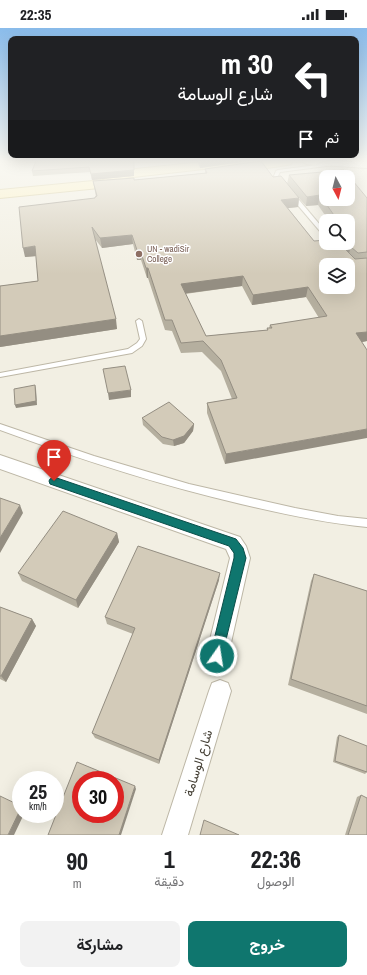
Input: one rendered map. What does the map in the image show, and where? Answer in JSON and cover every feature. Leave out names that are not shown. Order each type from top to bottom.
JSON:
[{"type":"street","points":[[0,462],[233,543],[239,552],[240,558],[217,656]]},
{"type":"street","name":"شارع الوسامة","points":[[176,835],[220,691]]},
{"type":"lane","points":[[295,199],[319,227]]},
{"type":"lane","points":[[0,374],[130,351],[143,340],[139,321]]},
{"type":"lane","points":[[0,427],[116,468],[193,490],[284,510],[367,523]]},
{"type":"building","points":[[89,199],[293,199],[281,200],[314,241],[319,241],[319,250],[346,250],[354,258],[319,258],[319,294],[355,294],[355,259],[367,258],[367,332],[356,333],[367,350],[367,429],[226,454],[207,403],[237,398],[221,360],[203,341],[181,343],[172,320],[165,320],[148,268],[146,268],[140,250],[137,250],[132,235],[100,238],[92,227],[116,319],[0,336],[0,286],[38,281],[35,246],[23,248],[19,207]],"holes":[[[243,276],[253,295],[308,287],[327,316],[270,325],[272,328],[267,328],[268,330],[206,336],[181,284]]]},
{"type":"building","points":[[355,199],[367,199],[367,252],[358,253],[354,250],[355,214],[333,214],[328,206],[355,206]]},
{"type":"building","points":[[125,366],[131,390],[108,393],[103,369]]},
{"type":"building","points":[[35,385],[36,401],[15,405],[14,389]]},
{"type":"building","points":[[169,402],[194,424],[184,436],[173,440],[162,437],[142,418]]},
{"type":"building","points":[[0,498],[20,505],[0,538]]},
{"type":"building","points":[[63,511],[117,533],[76,600],[18,573]]},
{"type":"building","points":[[138,546],[220,573],[159,760],[92,733],[135,628],[105,617]]},
{"type":"building","points":[[314,574],[367,591],[367,706],[291,679]]},
{"type":"building","points":[[0,607],[32,619],[1,676],[0,676]]},
{"type":"building","points":[[339,735],[367,746],[367,772],[335,761]]},
{"type":"building","points":[[77,762],[99,771],[73,771]]},
{"type":"building","points":[[72,775],[72,823],[123,823],[119,835],[48,835],[53,823],[64,823],[64,795]]},
{"type":"building","points":[[124,781],[135,786],[124,820]]},
{"type":"building","points":[[361,795],[367,798],[367,835],[348,835]]},
{"type":"building","points":[[0,796],[12,802],[12,823],[14,823],[8,835],[0,835]]},
{"type":"building","points":[[204,820],[239,835],[200,835]]},
{"type":"place","name":"UN - wadiSir College","points":[[139,254]]},
{"type":"route","points":[[54,481],[233,543],[237,547],[240,558],[217,656]]}]
